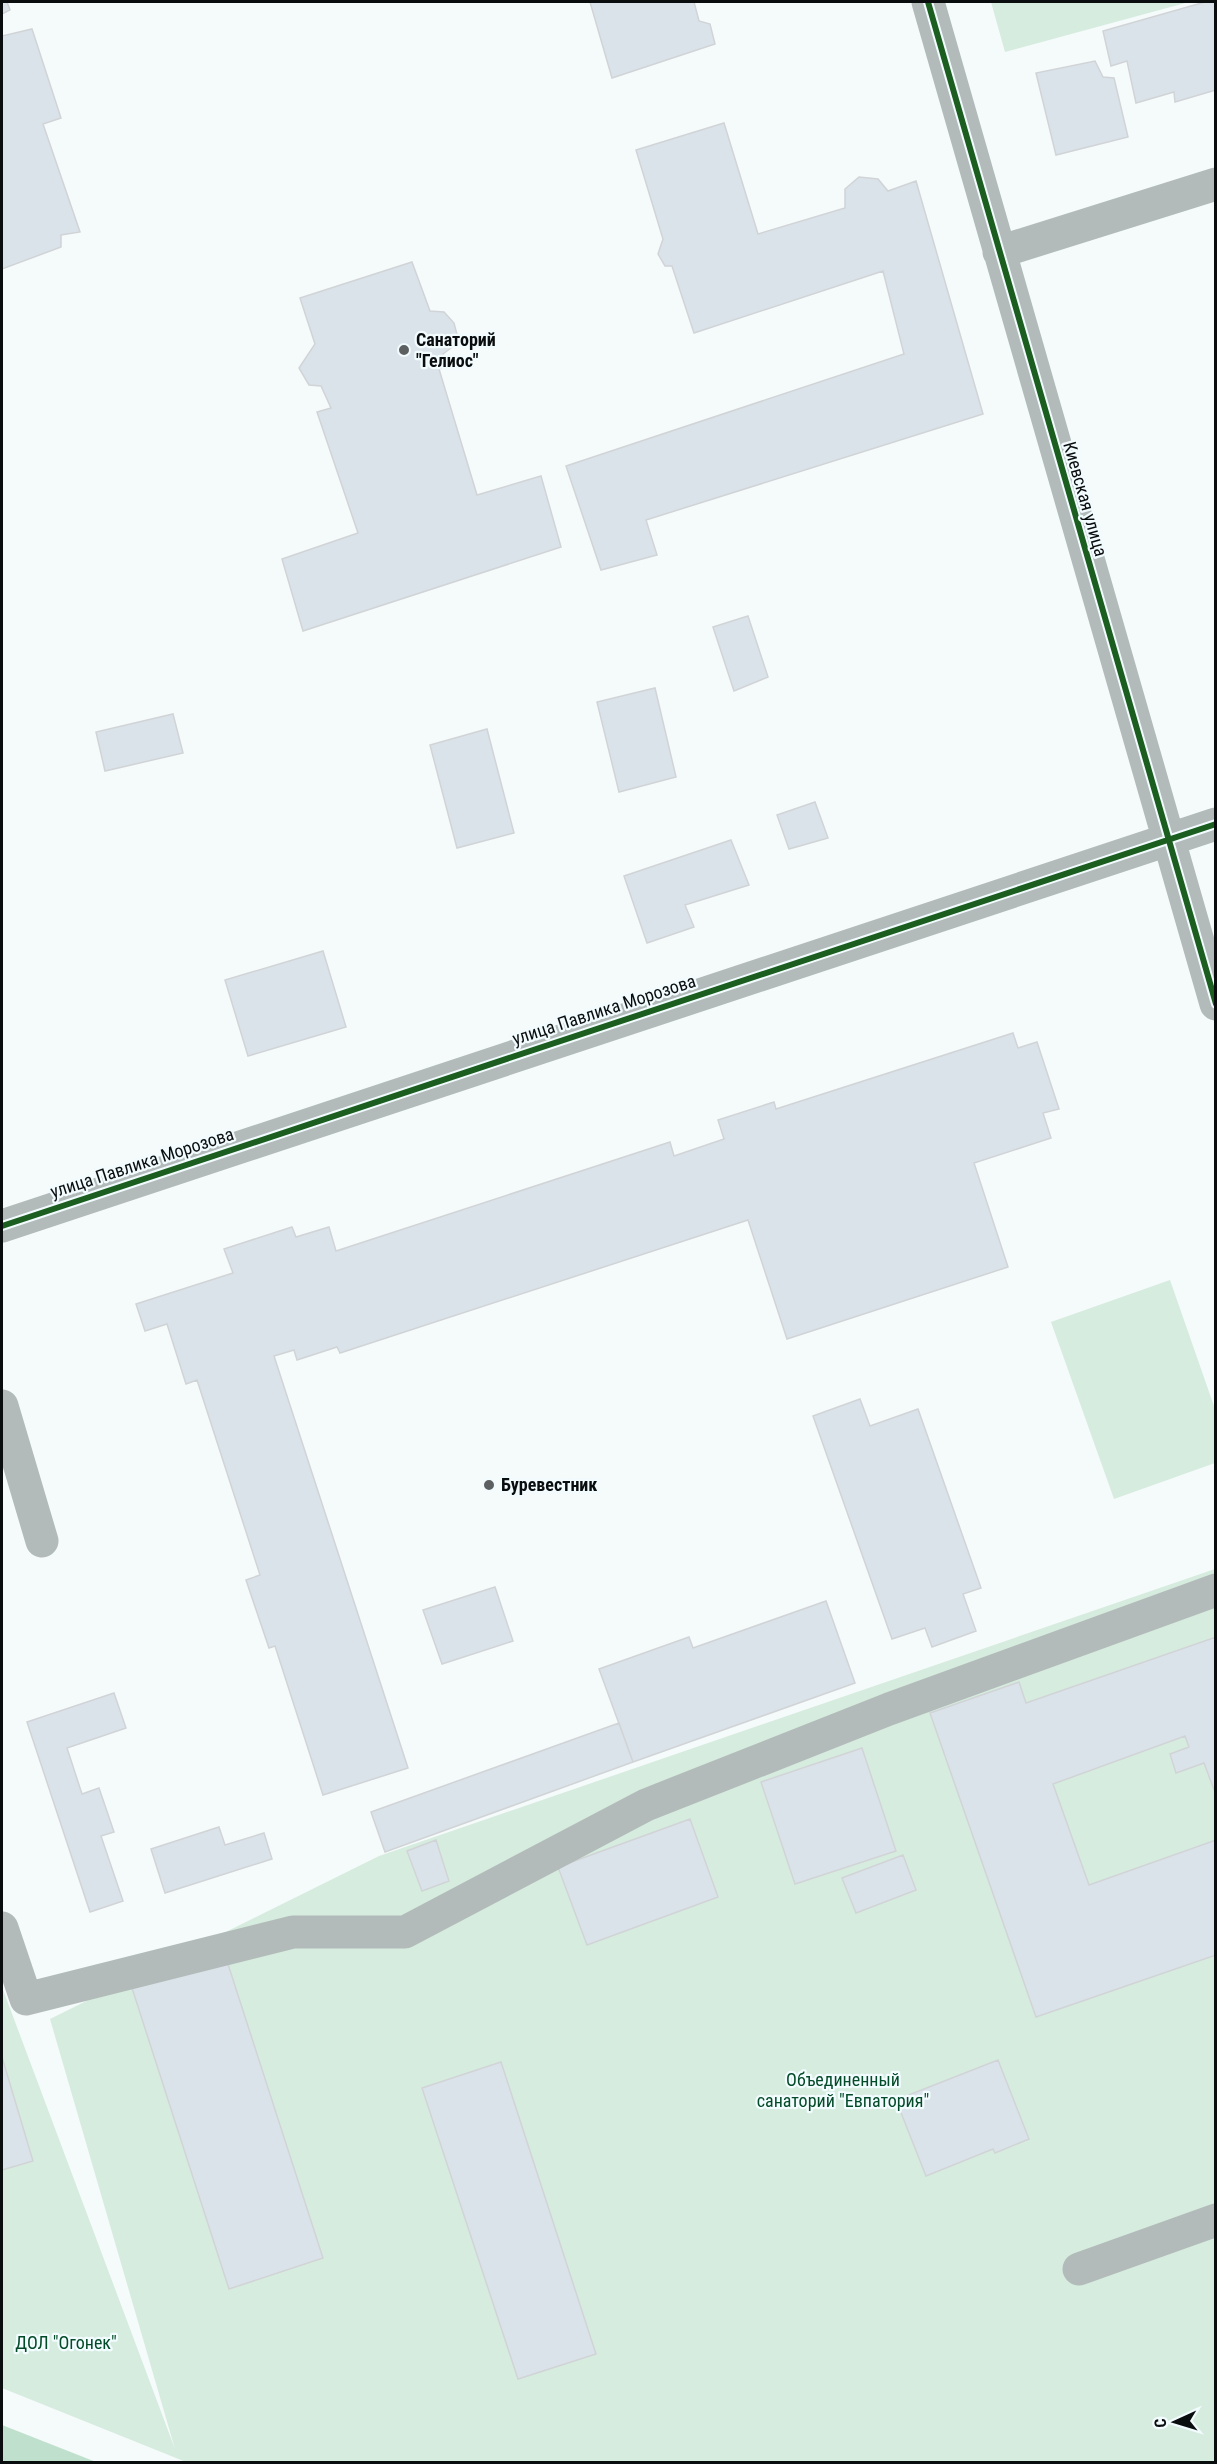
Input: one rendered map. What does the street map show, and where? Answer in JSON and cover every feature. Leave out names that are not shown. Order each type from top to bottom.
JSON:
[{"type":"street","name":"Киевская улица","points":[[928,2],[1215,1004]]},
{"type":"street","points":[[999,252],[1215,184]]},
{"type":"street","name":"улица Павлика Морозова","points":[[2,1226],[1215,824]]},
{"type":"street","points":[[2,1406],[42,1541]]},
{"type":"street","points":[[2,1929],[26,1999],[293,1932],[405,1932],[646,1805],[889,1709],[1215,1590]]},
{"type":"street","points":[[1079,2269],[1215,2220]]},
{"type":"green space","points":[[991,2],[1189,2],[1005,52]]},
{"type":"green space","points":[[1170,1280],[1215,1409],[1215,1463],[1114,1499],[1051,1322]]},
{"type":"green space","name":"Объединенный санаторий \"Евпатория\"","points":[[1215,1569],[1215,2462],[186,2462],[2,2388],[2,1987],[175,2449],[50,2019],[379,1856]]},
{"type":"green space","points":[[2,2425],[96,2462],[2,2462]]},
{"type":"building","points":[[2,2],[7,2],[10,10],[2,14]]},
{"type":"building","points":[[590,2],[694,2],[699,21],[710,24],[715,44],[612,78]]},
{"type":"building","points":[[1205,2],[1216,2],[1216,90],[1175,102],[1174,92],[1136,103],[1127,61],[1111,66],[1103,31]]},
{"type":"building","points":[[32,29],[61,118],[43,124],[80,232],[61,235],[61,247],[2,269],[2,36]]},
{"type":"building","points":[[1095,61],[1103,77],[1114,78],[1128,137],[1056,155],[1036,73]]},
{"type":"building","points":[[724,123],[758,234],[845,208],[845,189],[859,177],[878,179],[888,191],[916,181],[983,414],[646,520],[657,555],[601,570],[566,466],[904,354],[883,271],[694,333],[672,266],[665,266],[658,254],[663,239],[636,150]]},
{"type":"building","points":[[412,262],[430,311],[444,312],[454,323],[459,342],[443,354],[448,366],[439,369],[477,495],[541,476],[561,547],[303,631],[282,559],[358,533],[317,412],[331,408],[321,386],[309,385],[299,368],[315,344],[300,298]]},
{"type":"building","points":[[748,616],[768,677],[734,691],[713,627]]},
{"type":"building","points":[[655,688],[676,777],[619,792],[597,702]]},
{"type":"building","points":[[173,714],[183,753],[105,771],[96,732]]},
{"type":"building","points":[[487,729],[514,833],[457,848],[430,745]]},
{"type":"building","points":[[815,802],[828,838],[789,849],[777,815]]},
{"type":"building","points":[[731,840],[749,885],[685,905],[694,927],[647,943],[624,876]]},
{"type":"building","points":[[323,951],[346,1027],[248,1056],[225,980]]},
{"type":"building","points":[[1013,1033],[1018,1048],[1037,1042],[1059,1109],[1043,1113],[1051,1138],[974,1163],[1008,1267],[787,1339],[748,1220],[340,1353],[337,1347],[297,1360],[294,1350],[274,1356],[408,1768],[323,1795],[275,1646],[269,1648],[246,1580],[260,1575],[197,1380],[186,1384],[167,1324],[145,1331],[136,1304],[233,1273],[224,1249],[292,1227],[296,1237],[329,1227],[336,1251],[670,1142],[674,1156],[724,1139],[718,1120],[774,1102],[776,1109]]},
{"type":"building","points":[[860,1399],[870,1426],[918,1409],[981,1588],[963,1594],[976,1631],[932,1647],[925,1628],[892,1639],[813,1416]]},
{"type":"building","points":[[495,1587],[513,1641],[442,1664],[423,1610]]},
{"type":"building","points":[[826,1601],[855,1683],[633,1762],[599,1669],[689,1637],[693,1648]]},
{"type":"building","points":[[1216,1637],[1216,1795],[1204,1763],[1176,1773],[1170,1754],[1189,1747],[1185,1736],[1053,1784],[1089,1885],[1216,1840],[1216,1955],[1036,2017],[930,1713],[1019,1682],[1026,1703]]},
{"type":"building","points":[[114,1693],[126,1728],[67,1748],[82,1794],[99,1788],[114,1832],[101,1836],[123,1901],[90,1912],[27,1722]]},
{"type":"building","points":[[619,1723],[633,1762],[385,1852],[371,1812]]},
{"type":"building","points":[[862,1748],[896,1851],[795,1884],[761,1782]]},
{"type":"building","points":[[690,1819],[718,1897],[587,1945],[558,1867]]},
{"type":"building","points":[[219,1827],[225,1845],[264,1833],[272,1859],[165,1893],[151,1849]]},
{"type":"building","points":[[436,1840],[449,1881],[422,1891],[407,1851]]},
{"type":"building","points":[[903,1855],[916,1890],[856,1913],[842,1878]]},
{"type":"building","points":[[226,1958],[323,2258],[229,2289],[132,1988]]},
{"type":"building","points":[[2,2057],[33,2161],[2,2170]]},
{"type":"building","points":[[998,2060],[1029,2139],[995,2153],[993,2149],[926,2176],[896,2100]]},
{"type":"building","points":[[501,2062],[596,2354],[518,2379],[422,2088]]},
{"type":"cycle path","points":[[928,2],[1216,1004]]},
{"type":"cycle path","points":[[2,1226],[1216,824]]},
{"type":"place","name":"Санаторий \"Гелиос\"","points":[[404,350]]},
{"type":"place","name":"Буревестник","points":[[489,1485]]},
{"type":"park label","name":"ДОЛ \"Огонек\"","points":[[66,2343]]}]
